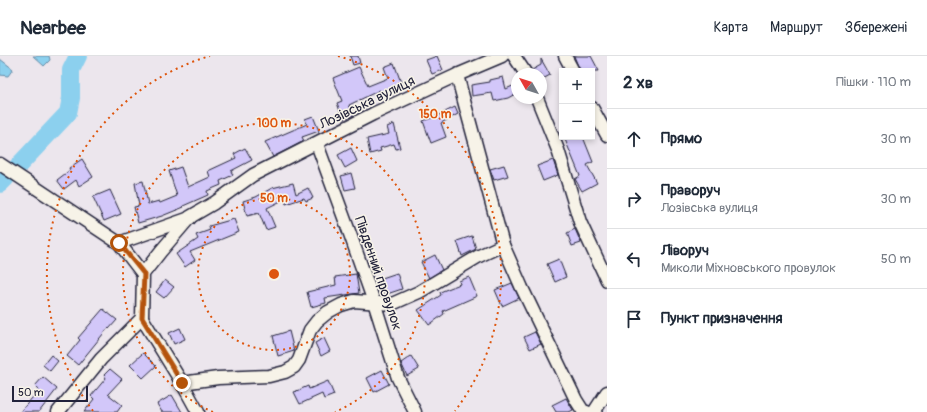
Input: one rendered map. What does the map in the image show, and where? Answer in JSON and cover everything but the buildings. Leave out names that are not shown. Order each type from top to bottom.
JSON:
[{"type":"street","name":"Лозівська вулиця","points":[[144,274],[161,250],[190,217],[214,203],[253,175],[317,144],[372,114],[500,56]]},
{"type":"street","points":[[514,56],[522,68]]},
{"type":"street","points":[[565,56],[571,68]]},
{"type":"street","points":[[457,75],[503,245],[576,400],[583,411],[587,412]]},
{"type":"street","points":[[539,104],[558,150],[580,222],[607,280]]},
{"type":"street","points":[[595,113],[607,135]]},
{"type":"street","name":"Південний провулок","points":[[317,144],[374,302],[398,378],[415,412]]},
{"type":"street","points":[[0,164],[119,243],[144,274],[142,318],[198,412]]},
{"type":"street","points":[[119,243],[190,217]]},
{"type":"street","points":[[182,383],[218,378],[269,376],[285,372],[294,367],[299,360],[310,330],[317,321],[328,312],[341,305],[354,301],[392,304],[419,292],[479,256],[503,245]]},
{"type":"street","points":[[58,412],[101,359],[142,318]]},
{"type":"street","points":[[594,412],[607,392]]},
{"type":"water","points":[[33,56],[49,56],[50,60],[44,66]]},
{"type":"water","points":[[0,59],[13,69],[8,76],[0,75]]},
{"type":"waterway","points":[[18,166],[68,113],[71,98],[71,70],[78,56]]},
{"type":"waterway","points":[[0,184],[6,178]]},
{"type":"route","points":[[119,243],[131,260],[144,274],[142,318],[182,383]]}]
